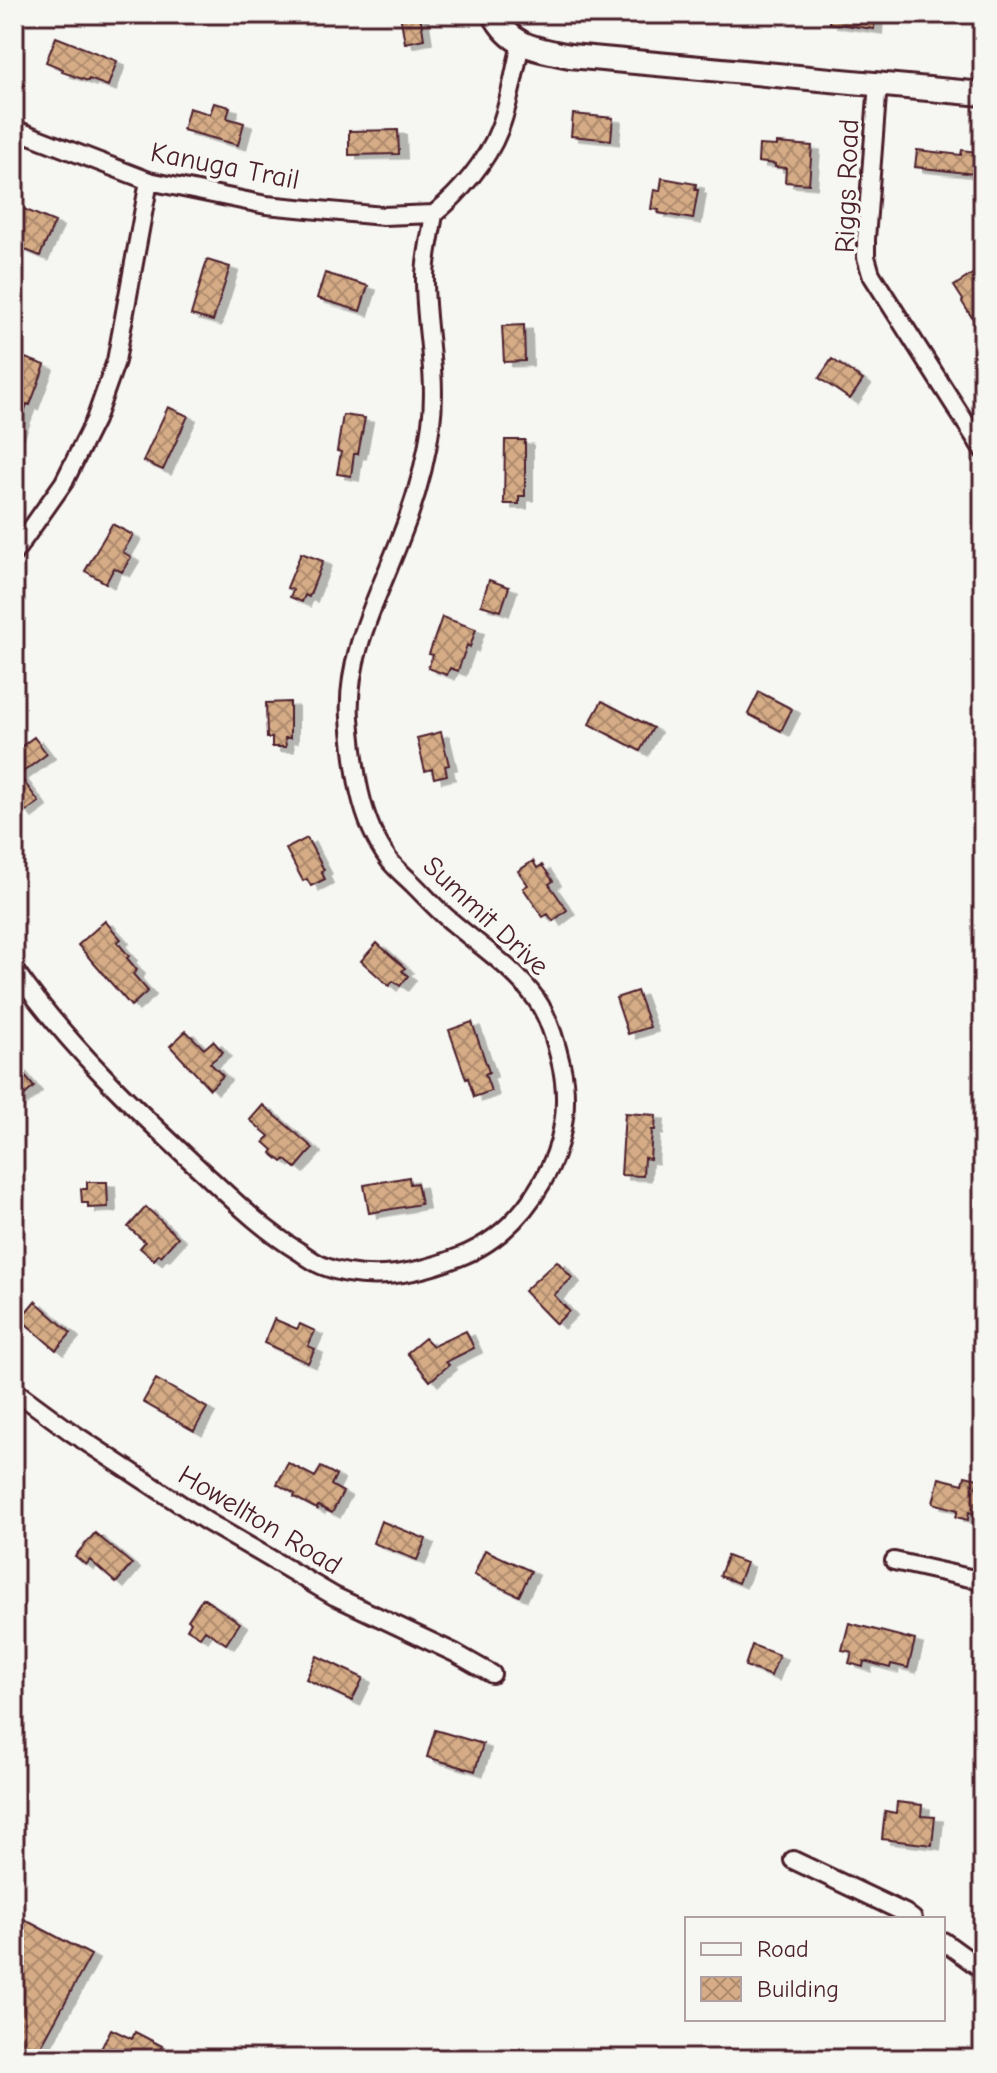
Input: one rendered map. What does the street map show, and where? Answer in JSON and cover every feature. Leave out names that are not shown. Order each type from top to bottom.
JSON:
[{"type":"street","points":[[494,14],[505,32],[521,44],[570,56],[983,94]]},
{"type":"street","points":[[434,214],[481,163],[494,141],[504,117],[521,44]]},
{"type":"street","name":"Riggs Road","points":[[878,83],[866,257],[881,291],[983,450]]},
{"type":"street","name":"Kanuga Trail","points":[[14,129],[149,181],[266,205],[383,216],[434,214]]},
{"type":"street","points":[[14,553],[64,482],[95,420],[116,361],[149,181]]},
{"type":"street","name":"Summit Drive","points":[[14,969],[35,999],[116,1091],[277,1238],[322,1266],[361,1275],[398,1275],[475,1251],[499,1236],[523,1210],[545,1178],[556,1155],[565,1105],[564,1080],[556,1043],[538,1002],[520,980],[446,917],[390,860],[368,820],[355,777],[350,711],[355,666],[363,631],[402,537],[432,420],[433,383],[425,275],[434,214]]},
{"type":"street","name":"Howellton Road","points":[[14,1390],[71,1432],[206,1521],[334,1596],[455,1653],[492,1674]]},
{"type":"street","points":[[894,1561],[983,1581]]},
{"type":"street","points":[[793,1860],[910,1917]]},
{"type":"street","points":[[945,1942],[983,1970]]},
{"type":"building","points":[[400,14],[420,14],[424,39],[405,43]]},
{"type":"building","points":[[830,14],[875,14],[874,29],[829,23]]},
{"type":"building","points":[[56,37],[117,61],[108,86],[62,72],[63,69],[46,62]]},
{"type":"building","points":[[214,103],[230,107],[227,118],[244,123],[238,145],[183,130],[189,108],[210,114]]},
{"type":"building","points":[[573,114],[613,118],[611,140],[571,136]]},
{"type":"building","points":[[398,130],[399,154],[349,155],[349,131]]},
{"type":"building","points":[[777,143],[812,146],[809,184],[785,182],[786,168],[758,162],[759,145],[777,146]]},
{"type":"building","points":[[917,150],[961,155],[962,150],[978,152],[975,174],[915,167]]},
{"type":"building","points":[[662,178],[696,184],[695,190],[698,190],[693,219],[651,209],[654,190],[660,191]]},
{"type":"building","points":[[14,205],[55,222],[40,256],[14,245]]},
{"type":"building","points":[[207,260],[230,267],[213,321],[191,315]]},
{"type":"building","points":[[325,273],[368,286],[360,311],[317,298]]},
{"type":"building","points":[[974,273],[983,287],[983,312],[973,319],[954,286]]},
{"type":"building","points":[[524,325],[525,361],[504,362],[502,326]]},
{"type":"building","points":[[14,354],[45,365],[16,434],[14,434]]},
{"type":"building","points":[[832,359],[863,380],[850,399],[819,378]]},
{"type":"building","points":[[168,407],[188,416],[163,470],[143,461]]},
{"type":"building","points":[[343,415],[365,418],[351,476],[337,474]]},
{"type":"building","points":[[505,440],[525,440],[525,496],[519,496],[519,504],[504,504]]},
{"type":"building","points":[[112,524],[133,535],[123,552],[131,557],[122,572],[114,568],[106,583],[85,571]]},
{"type":"building","points":[[301,553],[323,561],[309,597],[305,595],[302,602],[290,597],[293,590],[287,588]]},
{"type":"building","points":[[489,580],[509,587],[501,611],[481,605]]},
{"type":"building","points":[[442,617],[476,629],[458,671],[450,668],[447,675],[428,668],[433,655],[429,654]]},
{"type":"building","points":[[759,692],[792,709],[781,731],[748,714]]},
{"type":"building","points":[[602,701],[653,728],[640,751],[589,724]]},
{"type":"building","points":[[290,702],[290,738],[285,738],[286,747],[272,747],[272,738],[267,738],[266,703]]},
{"type":"building","points":[[441,732],[449,765],[445,766],[447,775],[434,778],[432,769],[425,771],[417,738]]},
{"type":"building","points":[[34,737],[47,754],[19,775],[39,802],[24,813],[14,799],[14,752]]},
{"type":"building","points":[[307,838],[324,870],[321,871],[325,879],[311,886],[307,879],[303,881],[286,849]]},
{"type":"building","points":[[533,861],[537,868],[542,865],[553,881],[549,884],[567,910],[553,921],[548,914],[543,917],[523,888],[528,885],[518,871]]},
{"type":"building","points":[[105,921],[121,939],[117,942],[137,970],[133,974],[148,991],[131,1006],[78,945]]},
{"type":"building","points":[[377,943],[405,968],[402,971],[408,976],[400,986],[393,981],[389,986],[361,961]]},
{"type":"building","points":[[637,991],[650,1027],[628,1034],[616,998]]},
{"type":"building","points":[[472,1022],[489,1072],[485,1074],[491,1091],[474,1097],[449,1030]]},
{"type":"building","points":[[186,1031],[204,1049],[213,1041],[223,1052],[210,1063],[223,1076],[210,1089],[170,1046]]},
{"type":"building","points":[[14,1063],[34,1087],[14,1104]]},
{"type":"building","points":[[263,1105],[313,1148],[296,1168],[271,1153],[273,1150],[264,1142],[269,1136],[250,1120]]},
{"type":"building","points":[[625,1113],[656,1115],[650,1159],[644,1158],[643,1176],[621,1175]]},
{"type":"building","points":[[409,1177],[410,1184],[417,1183],[421,1204],[369,1213],[364,1185]]},
{"type":"building","points":[[87,1182],[107,1182],[108,1207],[88,1208],[88,1203],[82,1203],[81,1189],[87,1189]]},
{"type":"building","points":[[146,1207],[178,1237],[154,1260],[140,1248],[145,1242],[128,1227]]},
{"type":"building","points":[[557,1261],[572,1278],[554,1295],[569,1311],[556,1324],[524,1291]]},
{"type":"building","points":[[35,1301],[71,1333],[56,1350],[20,1319]]},
{"type":"building","points":[[274,1319],[297,1329],[300,1324],[315,1331],[308,1346],[315,1349],[308,1363],[264,1343]]},
{"type":"building","points":[[466,1331],[474,1348],[446,1362],[449,1365],[430,1381],[407,1353],[425,1338],[433,1346]]},
{"type":"building","points":[[156,1379],[207,1408],[194,1431],[143,1402]]},
{"type":"building","points":[[288,1463],[315,1477],[321,1467],[336,1475],[331,1485],[343,1492],[332,1513],[294,1497],[295,1494],[277,1484]]},
{"type":"building","points":[[965,1476],[978,1479],[976,1487],[983,1489],[983,1516],[969,1512],[968,1520],[956,1517],[958,1510],[933,1503],[939,1478],[963,1484]]},
{"type":"building","points":[[381,1521],[426,1539],[417,1560],[373,1543]]},
{"type":"building","points":[[95,1533],[132,1564],[116,1583],[90,1560],[86,1565],[75,1556]]},
{"type":"building","points":[[485,1550],[531,1571],[519,1596],[474,1575]]},
{"type":"building","points":[[727,1556],[746,1563],[738,1583],[720,1576]]},
{"type":"building","points":[[203,1598],[240,1623],[226,1644],[205,1630],[200,1637],[187,1629],[191,1622],[188,1620]]},
{"type":"building","points":[[849,1623],[915,1640],[908,1668],[891,1664],[890,1668],[864,1661],[863,1667],[849,1663],[852,1652],[842,1650]]},
{"type":"building","points":[[752,1645],[779,1655],[771,1676],[745,1666]]},
{"type":"building","points":[[317,1656],[363,1678],[352,1701],[306,1679]]},
{"type":"building","points":[[435,1730],[483,1744],[475,1771],[427,1757]]},
{"type":"building","points":[[897,1802],[922,1805],[921,1816],[935,1817],[932,1845],[882,1839],[885,1811],[896,1813]]},
{"type":"building","points":[[14,1914],[91,1955],[34,2059],[14,2059]]},
{"type":"building","points":[[111,2029],[132,2039],[135,2032],[162,2046],[156,2059],[96,2059]]}]
